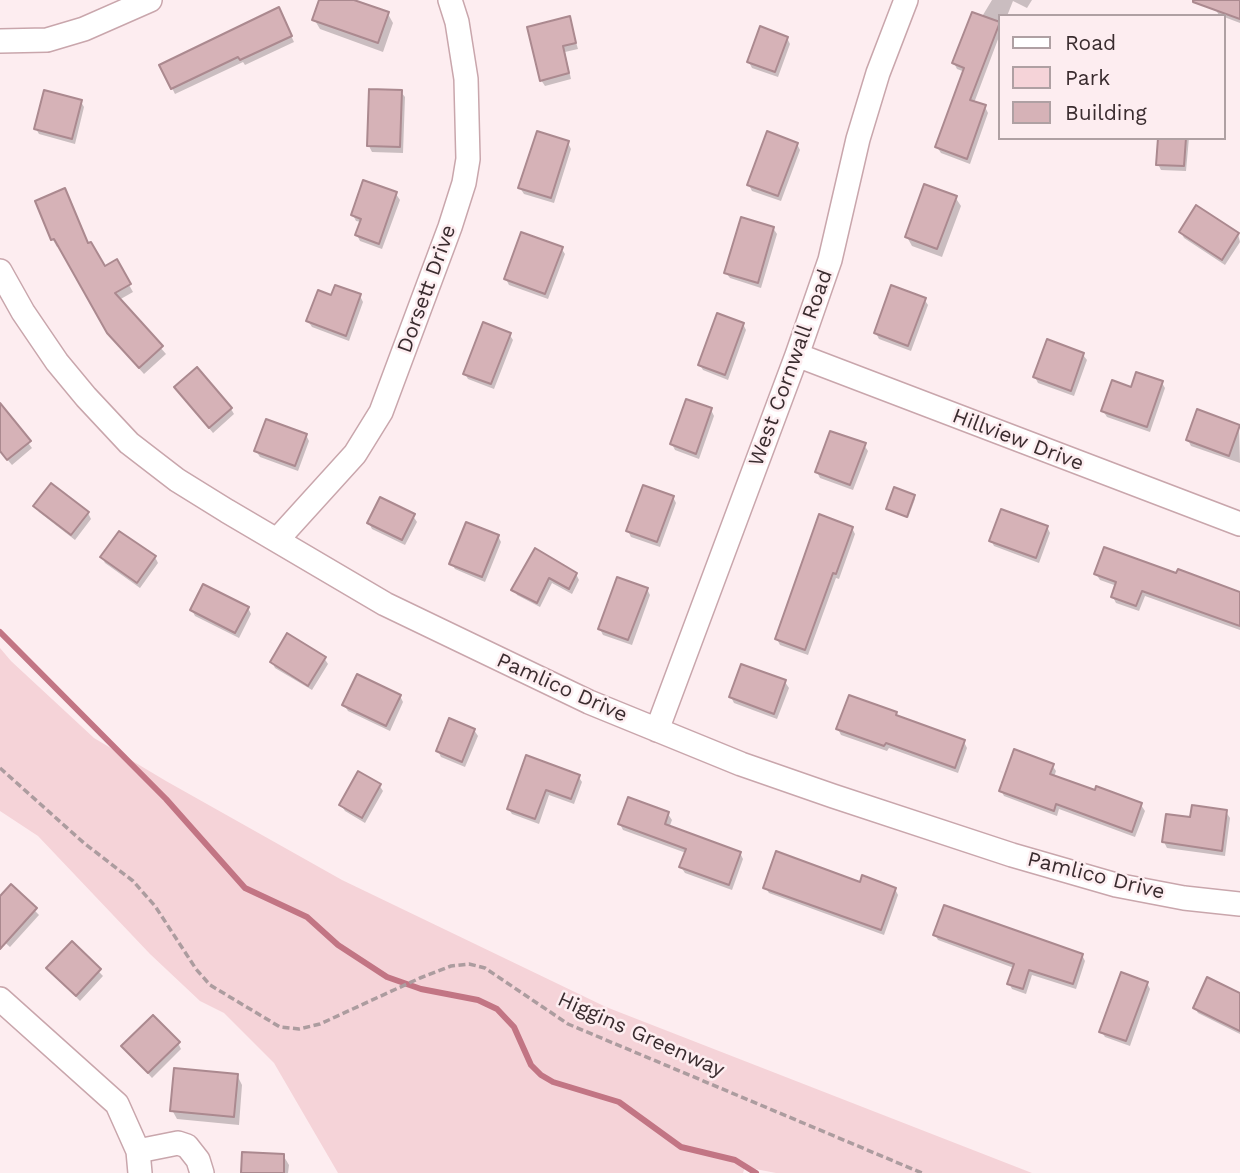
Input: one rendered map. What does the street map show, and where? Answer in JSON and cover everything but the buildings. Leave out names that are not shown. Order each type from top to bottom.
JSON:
[{"type":"street","points":[[0,41],[47,40],[85,29],[149,0]]},
{"type":"street","name":"Dorsett Drive","points":[[277,540],[355,454],[381,412],[454,216],[468,159],[468,118],[463,49],[450,0]]},
{"type":"street","name":"West Cornwall Road","points":[[657,730],[830,260],[858,139],[878,72],[906,0]]},
{"type":"street","name":"Pamlico Drive","points":[[0,271],[23,313],[57,362],[129,443],[177,480],[385,604],[522,672],[741,764],[1067,872],[1115,885],[1184,898],[1240,904]]},
{"type":"street","name":"Hillview Drive","points":[[797,355],[1240,524]]},
{"type":"street","points":[[0,999],[117,1104],[139,1162],[178,1143],[187,1146],[198,1160],[202,1173]]},
{"type":"path","name":"Higgins Greenway","points":[[0,768],[84,843],[133,881],[155,906],[210,985],[281,1027],[299,1029],[320,1024],[420,978],[451,966],[469,964],[485,968],[568,1024],[922,1173]]},
{"type":"green space","points":[[0,648],[94,738],[342,880],[606,1007],[1032,1173],[776,1173],[745,1167],[743,1173],[338,1173],[274,1063],[224,1013],[200,1001],[150,954],[38,836],[0,811]]},
{"type":"waterway","points":[[0,632],[166,799],[245,888],[307,917],[338,945],[387,977],[421,989],[478,1000],[497,1009],[514,1027],[531,1065],[553,1082],[619,1102],[681,1147],[735,1160],[756,1173]]}]
